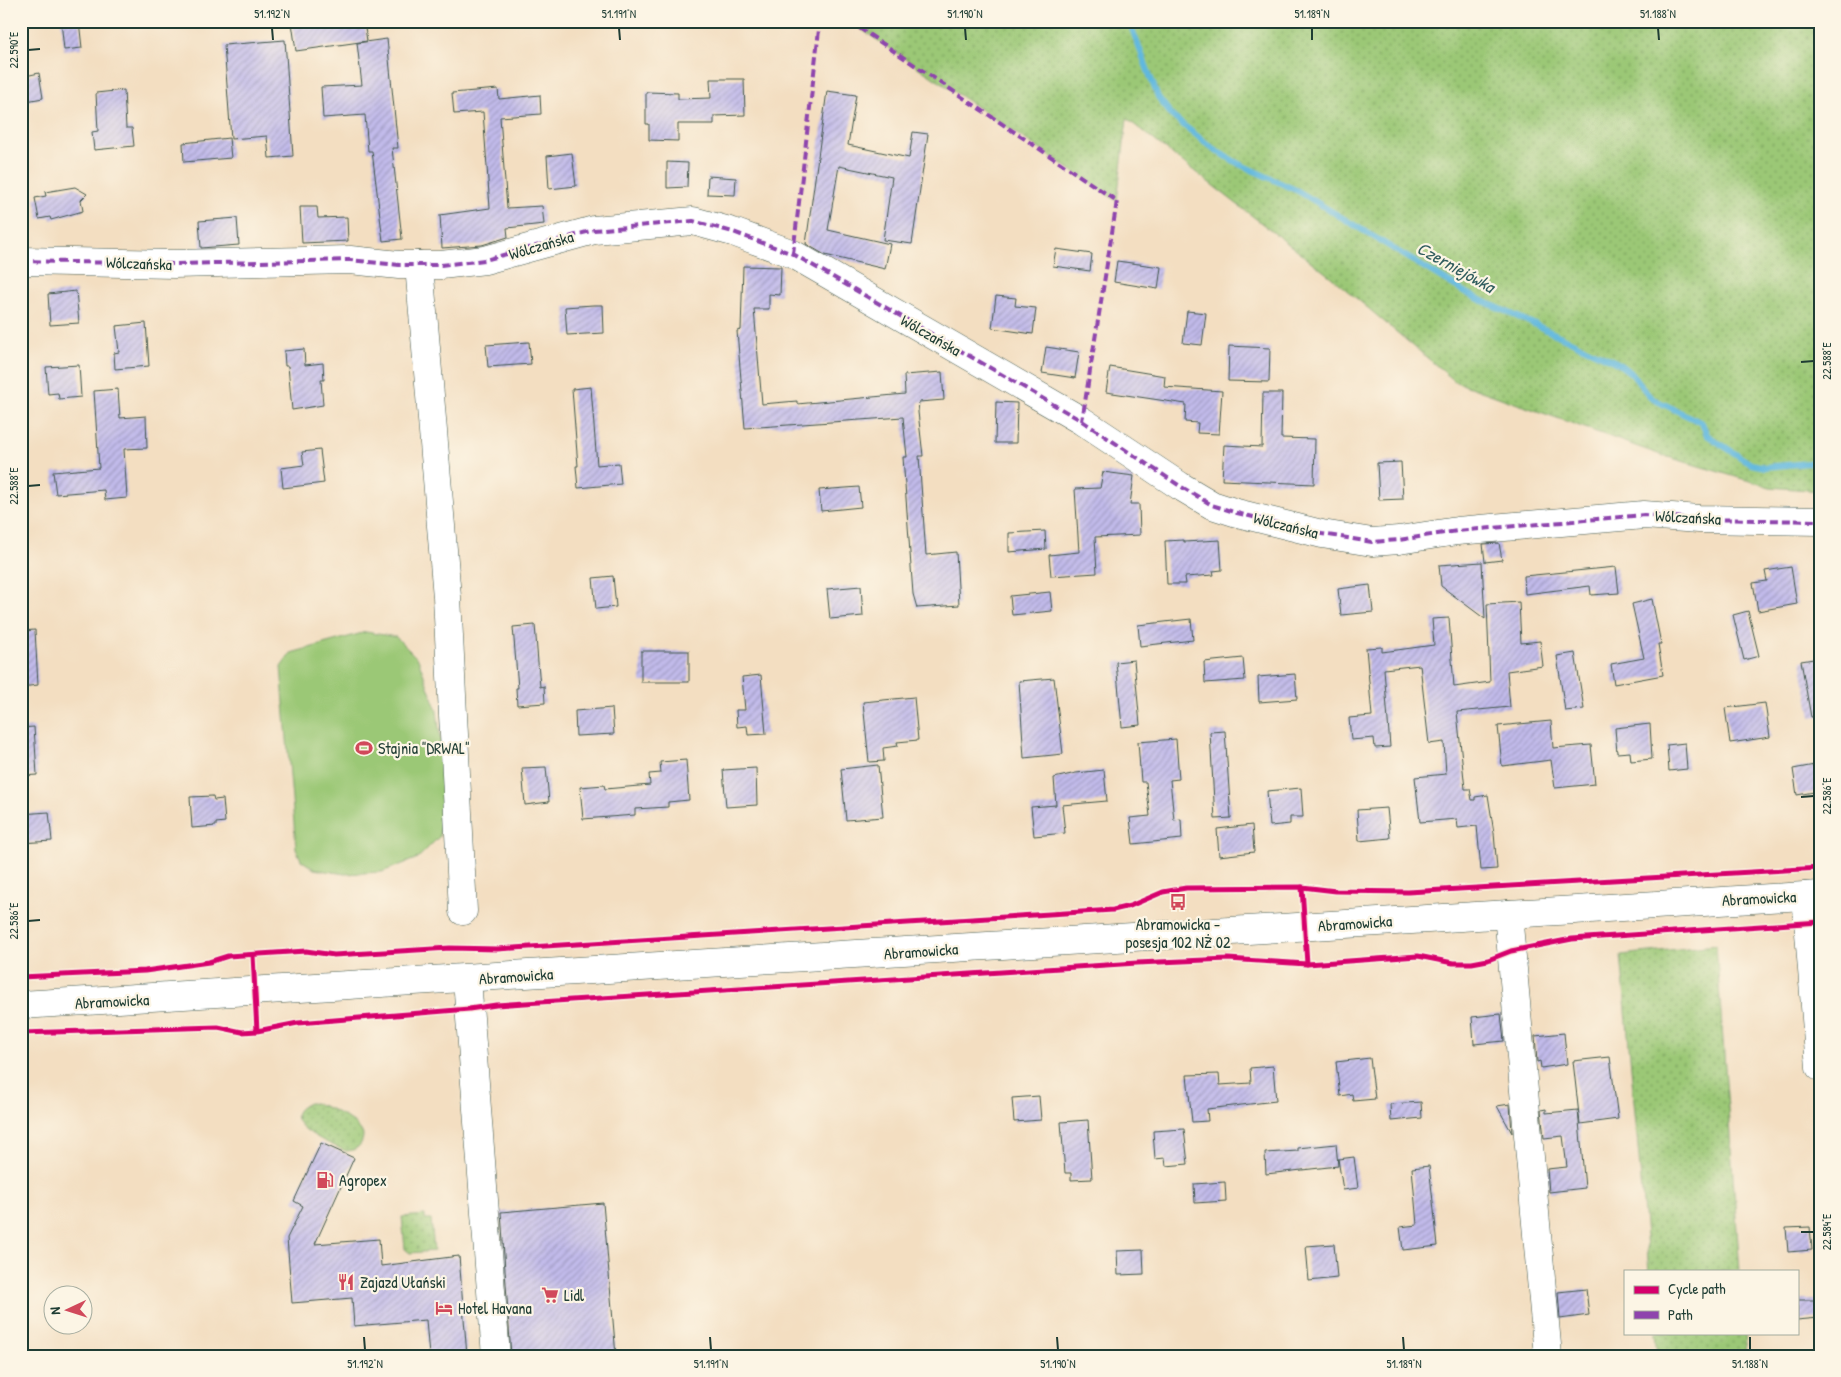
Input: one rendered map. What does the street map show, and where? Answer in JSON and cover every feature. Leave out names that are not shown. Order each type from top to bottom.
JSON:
[{"type":"street","name":"Wólczańska","points":[[21,261],[174,264],[350,260],[419,265],[485,260],[594,230],[671,222],[693,222],[733,232],[793,254],[1082,422],[1212,505],[1237,513],[1348,539],[1372,542],[1466,530],[1644,515],[1699,520],[1820,522]]},
{"type":"street","points":[[419,265],[447,597],[463,911]]},
{"type":"street","points":[[1813,895],[1820,1067]]},
{"type":"street","name":"Abramowicka","points":[[21,1005],[1813,895]]},
{"type":"street","points":[[1508,914],[1548,1356]]},
{"type":"street","points":[[467,979],[496,1356]]},
{"type":"green space","points":[[849,21],[1820,21],[1820,491],[1770,487],[1658,454],[1456,382],[1331,277],[1127,119],[1117,201]]},
{"type":"green space","name":"Stajnia \"DRWAL\"","points":[[366,632],[396,637],[418,659],[437,711],[442,754],[442,820],[439,837],[418,858],[382,872],[345,874],[314,869],[301,860],[296,848],[281,667],[291,653]]},
{"type":"green space","points":[[1716,945],[1740,1270],[1649,1270],[1621,955]]},
{"type":"green space","points":[[309,1103],[331,1109],[355,1124],[363,1135],[363,1139],[358,1147],[346,1151],[318,1138],[300,1124],[296,1117],[299,1110]]},
{"type":"green space","points":[[425,1215],[425,1219],[431,1219],[434,1251],[410,1253],[405,1249],[402,1217]]},
{"type":"green space","points":[[1655,1334],[1745,1334],[1747,1356],[1657,1356]]},
{"type":"building","points":[[61,21],[79,21],[82,48],[64,50]]},
{"type":"building","points":[[305,21],[364,21],[367,41],[296,51],[292,23]]},
{"type":"building","points":[[387,39],[398,148],[392,148],[402,239],[383,241],[372,151],[368,151],[365,115],[323,118],[321,87],[362,85],[357,43]]},
{"type":"building","points":[[285,40],[293,156],[269,158],[267,136],[231,139],[224,45]]},
{"type":"building","points":[[39,73],[43,98],[21,102],[21,77]]},
{"type":"building","points":[[710,79],[744,79],[745,115],[714,116],[714,124],[678,124],[678,141],[649,140],[649,124],[646,124],[646,92],[678,93],[678,99],[711,98]]},
{"type":"building","points":[[498,89],[499,99],[540,95],[541,114],[500,117],[507,208],[542,206],[544,224],[507,228],[508,237],[482,245],[442,248],[440,215],[490,208],[483,112],[454,114],[452,93]]},
{"type":"building","points":[[124,90],[126,128],[132,128],[134,146],[94,150],[92,132],[98,131],[96,93]]},
{"type":"building","points":[[827,91],[856,95],[848,145],[909,158],[913,132],[928,134],[912,244],[883,240],[892,177],[839,166],[828,230],[890,244],[885,269],[825,255],[806,244]]},
{"type":"building","points":[[229,138],[231,158],[184,162],[183,143]]},
{"type":"building","points":[[572,153],[576,186],[549,189],[547,156]]},
{"type":"building","points":[[667,162],[688,163],[687,187],[667,188]]},
{"type":"building","points":[[708,176],[736,178],[735,195],[707,194]]},
{"type":"building","points":[[75,187],[87,194],[81,200],[83,211],[51,220],[50,217],[39,219],[35,198],[46,196],[45,192]]},
{"type":"building","points":[[300,207],[317,207],[318,218],[347,217],[348,241],[302,243]]},
{"type":"building","points":[[237,218],[239,245],[201,248],[199,221]]},
{"type":"building","points":[[1056,249],[1092,254],[1090,271],[1053,266]]},
{"type":"building","points":[[1117,261],[1161,267],[1158,289],[1114,282]]},
{"type":"building","points":[[743,266],[781,267],[780,295],[769,294],[769,309],[754,309],[762,404],[797,401],[797,404],[905,394],[904,375],[942,372],[944,400],[919,402],[918,412],[923,456],[919,456],[926,555],[956,552],[959,605],[917,608],[913,594],[903,457],[907,457],[903,417],[745,428],[737,331],[741,330]]},
{"type":"building","points":[[76,291],[79,323],[50,325],[48,294]]},
{"type":"building","points":[[996,296],[1016,298],[1015,306],[1036,308],[1033,334],[992,328]]},
{"type":"building","points":[[603,305],[604,333],[567,335],[565,307]]},
{"type":"building","points":[[1187,311],[1206,313],[1202,345],[1183,343]]},
{"type":"building","points":[[146,323],[149,366],[115,369],[114,353],[119,352],[116,326]]},
{"type":"building","points":[[529,342],[531,364],[488,367],[486,345]]},
{"type":"building","points":[[1229,346],[1270,348],[1269,382],[1228,381]]},
{"type":"building","points":[[1046,347],[1079,352],[1075,378],[1042,373]]},
{"type":"building","points":[[304,349],[305,365],[323,363],[324,380],[321,380],[323,405],[292,410],[288,366],[285,366],[284,351]]},
{"type":"building","points":[[79,365],[81,397],[59,399],[58,393],[48,394],[46,367]]},
{"type":"building","points":[[1110,367],[1165,376],[1164,387],[1222,391],[1219,434],[1197,433],[1198,423],[1185,422],[1186,404],[1106,392]]},
{"type":"building","points":[[591,387],[597,465],[619,463],[621,484],[578,488],[572,389]]},
{"type":"building","points":[[118,389],[120,418],[146,416],[147,448],[124,449],[127,498],[105,500],[104,490],[56,494],[53,472],[99,468],[94,391]]},
{"type":"building","points":[[1263,393],[1282,393],[1281,438],[1315,439],[1314,484],[1222,480],[1224,445],[1262,447]]},
{"type":"building","points":[[996,402],[1017,403],[1016,443],[995,443]]},
{"type":"building","points":[[320,450],[324,483],[283,488],[281,468],[304,465],[302,452]]},
{"type":"building","points":[[1401,462],[1403,499],[1379,500],[1377,463]]},
{"type":"building","points":[[1103,472],[1134,476],[1130,504],[1139,504],[1140,535],[1095,537],[1097,573],[1051,576],[1049,555],[1079,552],[1075,489],[1100,488]]},
{"type":"building","points":[[859,487],[861,507],[821,511],[819,490]]},
{"type":"building","points":[[1045,531],[1046,549],[1009,552],[1009,533]]},
{"type":"building","points":[[1184,540],[1184,542],[1220,540],[1222,570],[1213,571],[1214,575],[1185,577],[1186,584],[1167,584],[1165,541]]},
{"type":"building","points":[[1499,543],[1502,560],[1485,562],[1483,544]]},
{"type":"building","points":[[1482,562],[1485,619],[1441,586],[1439,565]]},
{"type":"building","points":[[1616,567],[1619,593],[1591,595],[1590,586],[1525,594],[1524,576]]},
{"type":"building","points":[[1791,567],[1797,604],[1758,611],[1753,583],[1767,581],[1765,571]]},
{"type":"building","points":[[613,576],[616,607],[596,609],[593,578]]},
{"type":"building","points":[[1370,585],[1373,612],[1341,615],[1338,589]]},
{"type":"building","points":[[861,586],[863,616],[830,619],[827,589]]},
{"type":"building","points":[[1050,592],[1052,611],[1012,615],[1010,596]]},
{"type":"building","points":[[1652,599],[1661,644],[1658,644],[1663,675],[1614,684],[1611,664],[1644,658],[1632,604]]},
{"type":"building","points":[[1519,602],[1521,643],[1540,641],[1543,666],[1507,671],[1510,707],[1457,712],[1465,789],[1470,789],[1472,800],[1475,800],[1475,797],[1488,795],[1494,833],[1497,869],[1481,870],[1477,826],[1458,828],[1457,819],[1420,822],[1415,777],[1446,774],[1444,742],[1429,744],[1420,665],[1384,669],[1390,747],[1375,748],[1374,738],[1351,740],[1349,718],[1372,716],[1366,648],[1382,647],[1382,652],[1434,645],[1432,619],[1449,618],[1454,687],[1490,682],[1487,604]]},
{"type":"building","points":[[1748,611],[1759,656],[1744,660],[1733,615]]},
{"type":"building","points":[[1191,619],[1193,640],[1140,646],[1138,625]]},
{"type":"building","points":[[535,625],[540,687],[544,686],[545,703],[517,705],[516,688],[518,688],[513,627]]},
{"type":"building","points":[[35,630],[38,685],[21,687],[21,631]]},
{"type":"building","points":[[641,651],[689,651],[689,682],[641,682]]},
{"type":"building","points":[[1575,653],[1584,709],[1565,711],[1557,656]]},
{"type":"building","points":[[1243,658],[1245,680],[1205,683],[1204,662]]},
{"type":"building","points":[[1820,658],[1820,716],[1811,717],[1801,661]]},
{"type":"building","points":[[1134,660],[1140,725],[1122,727],[1116,662]]},
{"type":"building","points":[[1295,674],[1297,699],[1259,702],[1258,677]]},
{"type":"building","points":[[761,675],[766,734],[748,735],[747,726],[737,727],[736,710],[745,710],[742,677]]},
{"type":"building","points":[[1054,678],[1063,754],[1024,758],[1019,681]]},
{"type":"building","points":[[914,697],[918,740],[897,742],[898,746],[883,748],[884,761],[869,762],[863,702]]},
{"type":"building","points":[[1765,703],[1770,737],[1730,743],[1725,708]]},
{"type":"building","points":[[612,708],[614,734],[576,736],[575,711]]},
{"type":"building","points":[[1551,721],[1553,748],[1591,745],[1595,784],[1555,788],[1551,760],[1502,766],[1498,726]]},
{"type":"building","points":[[1650,724],[1652,759],[1631,761],[1630,752],[1617,753],[1615,728]]},
{"type":"building","points":[[34,727],[37,775],[21,776],[21,728]]},
{"type":"building","points":[[1225,731],[1231,818],[1215,819],[1210,732]]},
{"type":"building","points":[[1176,739],[1179,779],[1170,780],[1174,820],[1181,819],[1182,839],[1133,844],[1130,818],[1150,816],[1146,782],[1141,782],[1138,742]]},
{"type":"building","points":[[1685,743],[1687,769],[1669,771],[1667,745]]},
{"type":"building","points":[[686,760],[689,800],[668,802],[668,807],[635,809],[635,815],[583,819],[580,787],[604,785],[605,789],[650,785],[649,774],[661,773],[660,762]]},
{"type":"building","points":[[1820,764],[1820,791],[1797,795],[1793,769]]},
{"type":"building","points":[[878,765],[883,817],[846,820],[841,769]]},
{"type":"building","points":[[546,767],[549,802],[525,805],[522,768]]},
{"type":"building","points":[[756,768],[757,805],[726,807],[723,770]]},
{"type":"building","points":[[1104,770],[1107,801],[1062,805],[1065,833],[1034,836],[1031,807],[1056,805],[1054,778]]},
{"type":"building","points":[[1301,788],[1303,817],[1290,817],[1290,824],[1270,826],[1267,791]]},
{"type":"building","points":[[213,796],[214,800],[223,799],[225,822],[216,823],[216,826],[192,828],[190,797]]},
{"type":"building","points":[[1387,808],[1390,838],[1359,841],[1357,810]]},
{"type":"building","points":[[49,812],[52,841],[21,843],[21,814]]},
{"type":"building","points":[[1252,825],[1254,852],[1219,856],[1217,829]]},
{"type":"building","points":[[1501,1014],[1504,1041],[1474,1044],[1472,1017]]},
{"type":"building","points":[[1564,1033],[1567,1064],[1541,1068],[1540,1061],[1537,1062],[1535,1036]]},
{"type":"building","points":[[1610,1057],[1618,1119],[1580,1124],[1573,1061]]},
{"type":"building","points":[[1370,1058],[1375,1099],[1353,1101],[1352,1094],[1340,1096],[1336,1062]]},
{"type":"building","points":[[1273,1066],[1276,1101],[1207,1109],[1208,1121],[1192,1122],[1187,1075],[1219,1074],[1220,1085],[1251,1083],[1250,1068]]},
{"type":"building","points":[[1039,1096],[1041,1120],[1014,1122],[1012,1098]]},
{"type":"building","points":[[1421,1102],[1422,1118],[1391,1121],[1390,1104]]},
{"type":"building","points":[[1510,1104],[1512,1133],[1497,1106]]},
{"type":"building","points":[[1546,1109],[1546,1113],[1578,1110],[1585,1188],[1549,1192],[1547,1169],[1567,1167],[1563,1136],[1544,1138],[1541,1110]]},
{"type":"building","points":[[1088,1120],[1092,1179],[1071,1180],[1071,1173],[1065,1173],[1061,1122]]},
{"type":"building","points":[[1184,1129],[1188,1164],[1166,1166],[1165,1158],[1155,1159],[1153,1131]]},
{"type":"building","points":[[321,1143],[354,1158],[315,1244],[379,1239],[381,1266],[459,1256],[467,1356],[429,1356],[426,1320],[354,1326],[352,1298],[292,1303],[287,1238],[303,1206],[294,1201]]},
{"type":"building","points":[[1336,1144],[1338,1166],[1266,1174],[1265,1153],[1298,1151],[1298,1148]]},
{"type":"building","points":[[1354,1157],[1358,1188],[1343,1190],[1338,1159]]},
{"type":"building","points":[[1429,1166],[1438,1246],[1403,1250],[1400,1227],[1417,1225],[1412,1168]]},
{"type":"building","points":[[1225,1182],[1226,1201],[1195,1203],[1194,1184]]},
{"type":"building","points":[[603,1203],[616,1356],[511,1356],[501,1212]]},
{"type":"building","points":[[1810,1227],[1812,1250],[1788,1252],[1786,1228]]},
{"type":"building","points":[[1334,1244],[1337,1278],[1309,1281],[1306,1246]]},
{"type":"building","points":[[1143,1250],[1144,1274],[1118,1275],[1117,1251]]},
{"type":"building","points":[[1586,1289],[1589,1315],[1560,1319],[1558,1292]]},
{"type":"building","points":[[1798,1300],[1817,1300],[1819,1318],[1798,1320]]},
{"type":"waterway","name":"Czerniejówka","points":[[1129,21],[1158,97],[1173,117],[1214,149],[1239,164],[1298,191],[1468,294],[1616,362],[1631,373],[1651,398],[1702,423],[1707,435],[1751,464],[1765,467],[1820,462]]},
{"type":"marked path","points":[[793,254],[820,21]]},
{"type":"marked path","points":[[849,21],[1117,201],[1082,421]]},
{"type":"marked path","points":[[21,261],[174,264],[350,260],[399,265],[441,265],[485,260],[594,230],[693,221],[733,232],[793,254],[1082,421],[1212,505],[1237,513],[1322,534],[1372,542],[1457,531],[1644,515],[1699,519],[1820,521]]},
{"type":"cycle path","points":[[21,977],[145,971],[209,962],[228,956],[306,951],[334,955],[450,948],[497,949],[1113,910],[1130,906],[1163,892],[1186,888],[1302,887],[1336,891],[1408,892],[1820,868]]},
{"type":"cycle path","points":[[1302,887],[1307,964]]},
{"type":"cycle path","points":[[21,1033],[218,1027],[242,1032],[298,1023],[469,1009],[496,1005],[1137,963],[1228,959],[1307,964],[1418,956],[1453,963],[1472,963],[1488,960],[1511,951],[1572,939],[1820,922]]},
{"type":"cycle path","points":[[253,955],[257,1031]]},
{"type":"place","name":"Stajnia \"DRWAL\"","points":[[364,748]]},
{"type":"place","name":"Abramowicka - posesja 102 NŻ 02","points":[[1178,902]]},
{"type":"place","name":"Agropex","points":[[325,1180]]},
{"type":"place","name":"Zajazd Ułański","points":[[346,1282]]},
{"type":"place","name":"Lidl","points":[[550,1295]]},
{"type":"place","name":"Hotel Havana","points":[[444,1308]]}]
